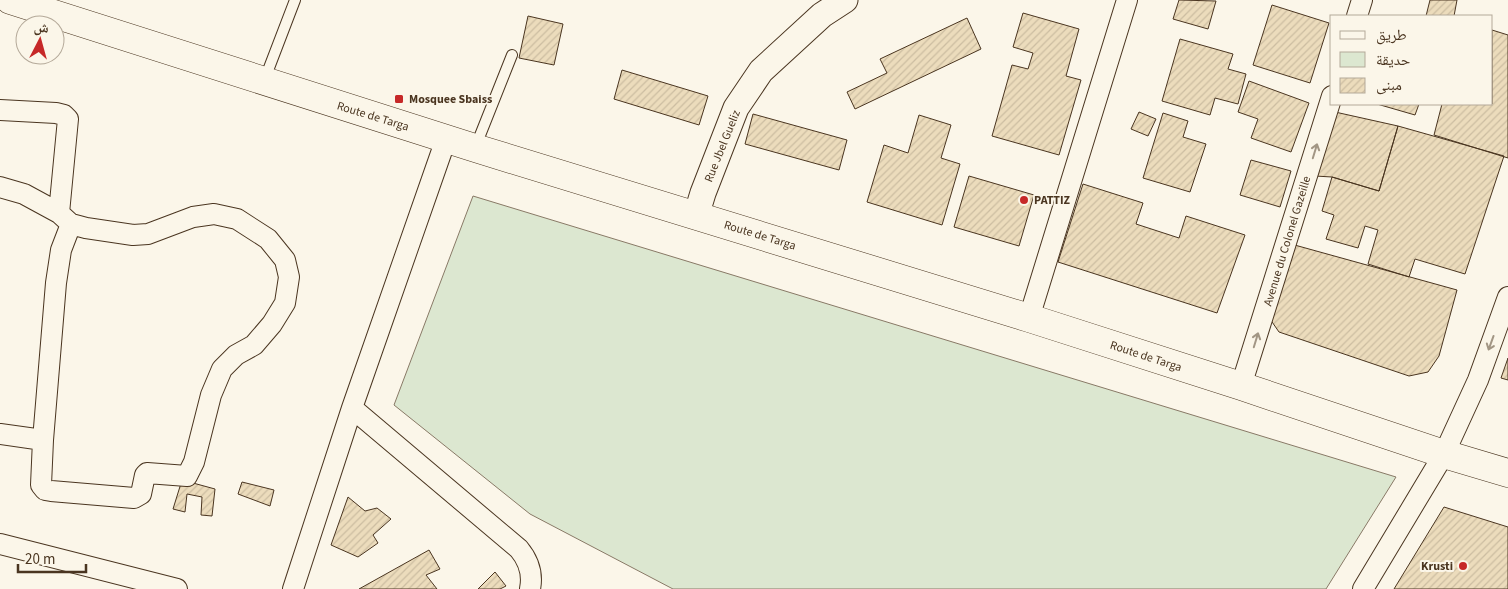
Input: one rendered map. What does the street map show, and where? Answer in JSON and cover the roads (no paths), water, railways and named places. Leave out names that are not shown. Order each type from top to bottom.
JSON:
[{"type":"main road","name":"Route de Targa","points":[[10,0],[446,139],[1029,318],[1508,474]]},
{"type":"street","name":"Rue Jbel Gueliz","points":[[696,216],[736,108],[762,71],[822,15],[845,0]]},
{"type":"street","points":[[1029,318],[1127,0]]},
{"type":"street","points":[[1357,15],[1362,0]]},
{"type":"street","name":"Avenue du Colonel Gazeille","points":[[1242,386],[1330,102]]},
{"type":"street","points":[[0,110],[56,113],[64,115],[68,119],[65,219],[56,283],[41,485],[50,492],[134,498],[141,494],[147,472],[186,476],[194,462],[211,395],[222,369],[236,355],[254,345],[272,324],[286,303],[290,277],[286,260],[268,240],[237,219],[214,214],[193,217],[148,234],[133,235],[86,228],[65,219],[24,194],[0,187]]},
{"type":"street","points":[[291,589],[446,139]]},
{"type":"street","points":[[1363,589],[1444,454],[1478,380],[1508,297]]},
{"type":"street","points":[[352,408],[519,549],[530,567],[530,589]]},
{"type":"street","points":[[0,434],[43,440]]},
{"type":"street","points":[[0,544],[177,589]]},
{"type":"lane","points":[[264,82],[295,0]]},
{"type":"lane","points":[[475,148],[512,55]]},
{"type":"place","name":"Mosquee Sbaiss","points":[[399,99]]},
{"type":"place","name":"PATTIZ","points":[[1024,200]]},
{"type":"place","name":"Krusti","points":[[1463,566]]}]
